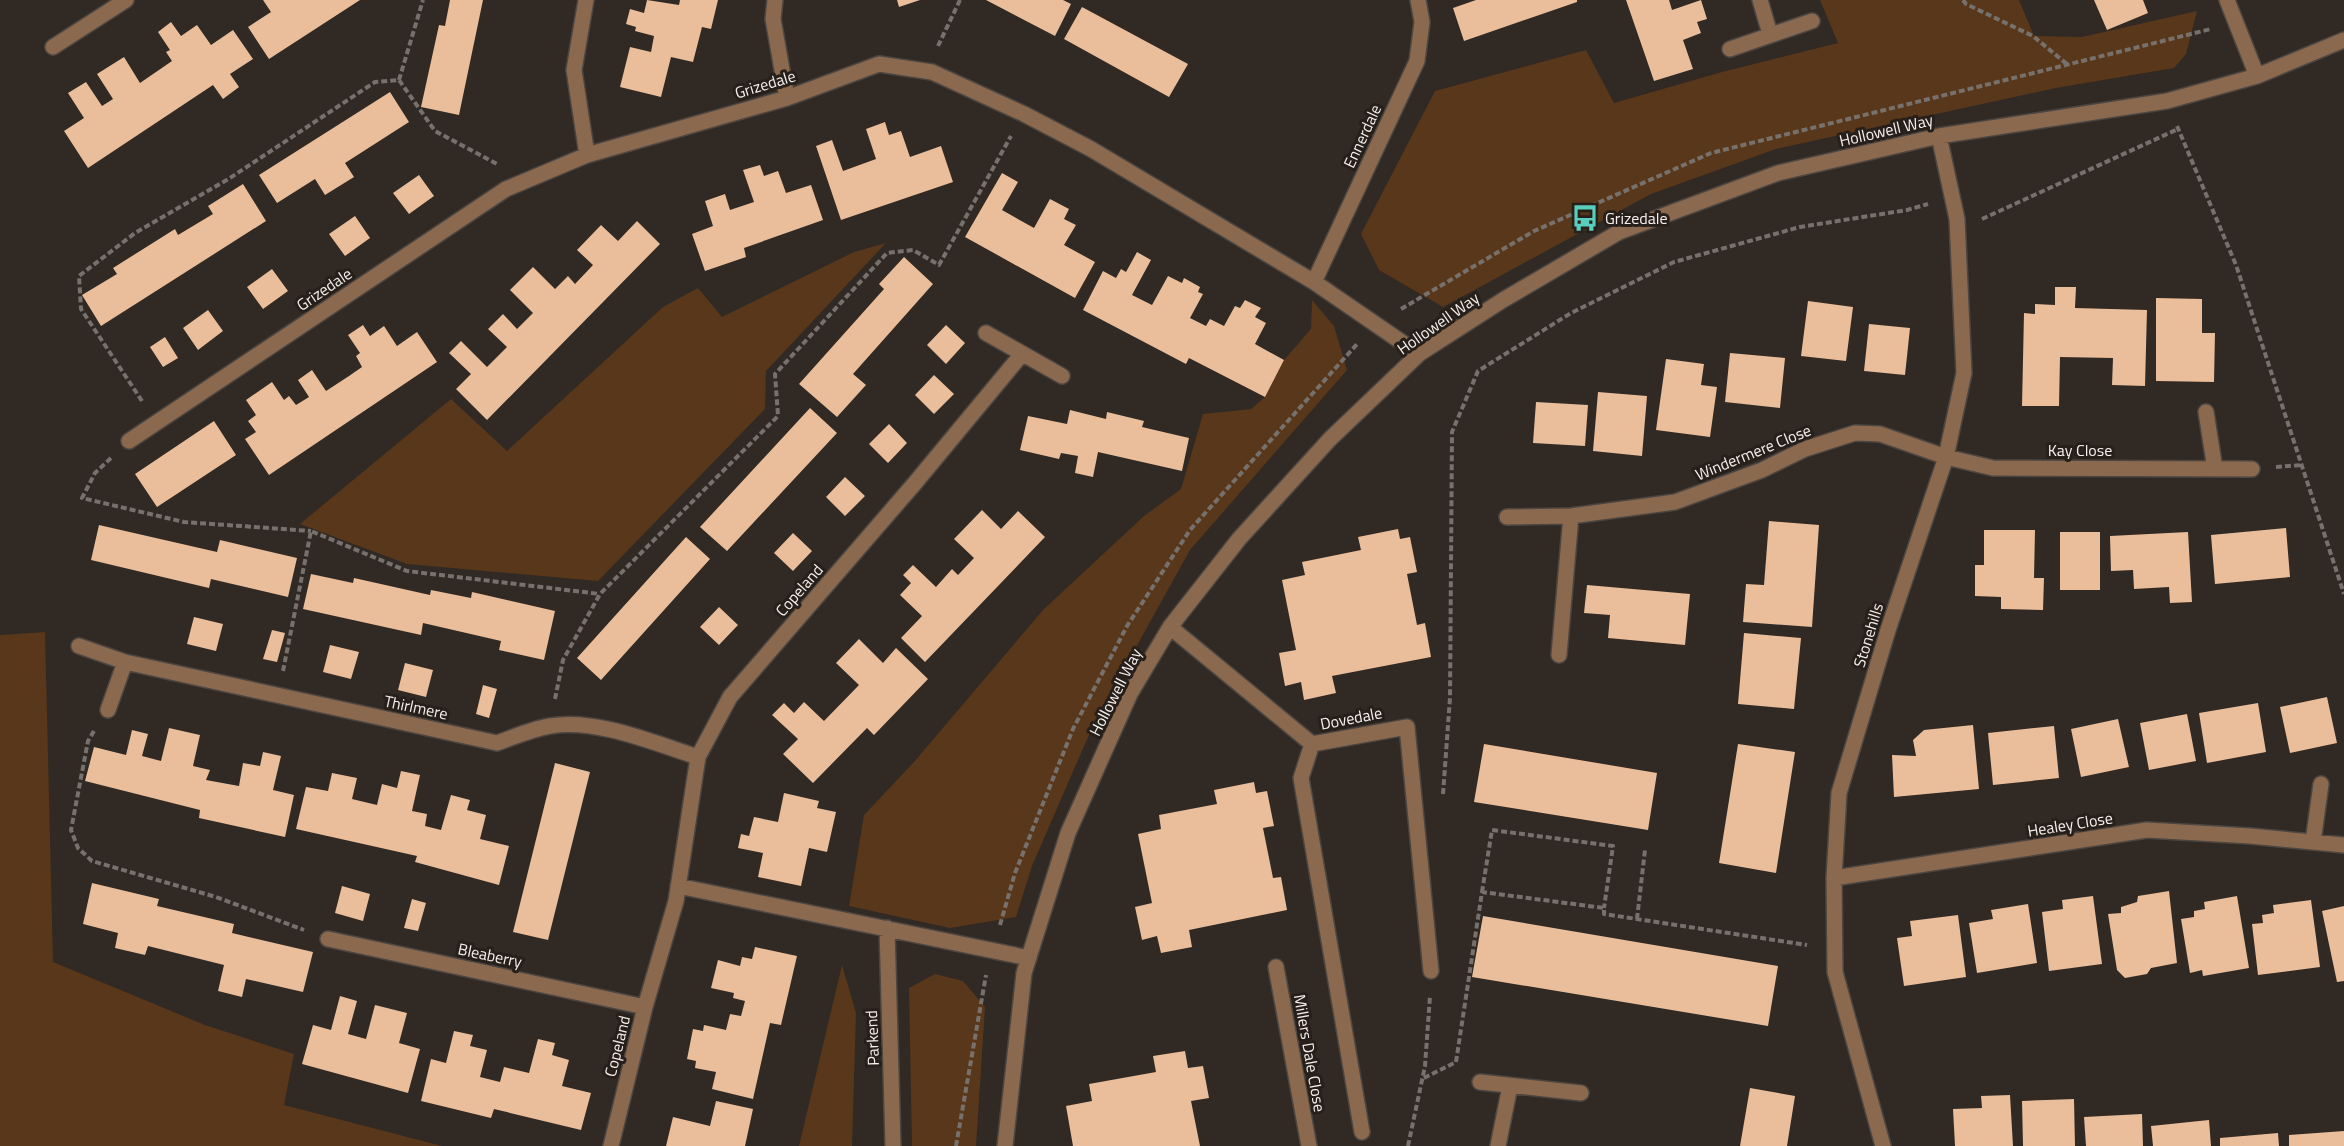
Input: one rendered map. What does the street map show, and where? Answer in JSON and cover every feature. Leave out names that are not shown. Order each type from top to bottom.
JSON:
[{"type":"street","points":[[53,47],[126,0]]},
{"type":"street","points":[[586,0],[574,70],[587,155]]},
{"type":"street","points":[[775,0],[773,19],[787,98]]},
{"type":"street","name":"Ennerdale","points":[[1314,282],[1417,61],[1422,22],[1418,0]]},
{"type":"street","points":[[1760,0],[1770,34]]},
{"type":"street","points":[[2227,0],[2257,76]]},
{"type":"street","points":[[1730,49],[1812,21]]},
{"type":"street","name":"Hollowell Way","points":[[1005,1146],[1024,973],[1068,833],[1130,694],[1170,627],[1247,531],[1330,439],[1419,354],[1503,300],[1619,232],[1778,173],[1939,136],[2168,101],[2257,76],[2344,40]]},
{"type":"street","name":"Grizedale","points":[[129,441],[506,189],[587,155],[787,98],[879,64],[926,71],[1023,114],[1091,149],[1314,282],[1419,354]]},
{"type":"street","name":"Stonehills","points":[[1883,1146],[1835,972],[1834,878],[1839,793],[1888,630],[1946,457],[1964,373],[1958,231],[1953,196],[1939,136]]},
{"type":"street","points":[[986,333],[1062,376]]},
{"type":"street","name":"Copeland","points":[[611,1146],[678,886],[698,757],[730,697],[915,483],[1022,354]]},
{"type":"street","points":[[2206,412],[2215,469]]},
{"type":"street","name":"Windermere Close","points":[[1507,517],[1571,516],[1675,502],[1762,470],[1805,449],[1855,433],[1880,434],[1946,457]]},
{"type":"street","name":"Kay Close","points":[[1946,457],[1993,468],[2252,469]]},
{"type":"street","points":[[1559,655],[1571,516]]},
{"type":"street","name":"Dovedale","points":[[1170,627],[1312,744],[1407,727],[1431,972]]},
{"type":"street","name":"Thirlmere","points":[[79,646],[125,662],[497,743],[549,726],[575,724],[620,733],[698,757]]},
{"type":"street","points":[[108,710],[125,662]]},
{"type":"street","points":[[1312,744],[1301,778],[1362,1132]]},
{"type":"street","points":[[2313,842],[2321,784]]},
{"type":"street","name":"Healey Close","points":[[1834,878],[2147,830],[2344,845]]},
{"type":"street","points":[[678,886],[1029,958]]},
{"type":"street","name":"Parkend","points":[[887,928],[893,1146]]},
{"type":"street","name":"Bleaberry","points":[[328,939],[645,1007]]},
{"type":"street","name":"Millers Dale Close","points":[[1276,967],[1309,1146]]},
{"type":"street","points":[[1480,1082],[1581,1093]]},
{"type":"street","points":[[1498,1146],[1510,1086]]},
{"type":"path","points":[[399,80],[423,0]]},
{"type":"path","points":[[926,71],[960,0]]},
{"type":"path","points":[[1963,0],[1966,4],[2033,36],[2069,65]]},
{"type":"path","points":[[956,1146],[992,950],[1015,873],[1073,729],[1127,626],[1190,530],[1375,324],[1534,231],[1710,153],[2162,43],[2236,22]]},
{"type":"path","points":[[399,80],[435,131],[527,180]]},
{"type":"path","points":[[157,423],[81,309],[79,276],[135,233],[230,178],[375,82],[399,80]]},
{"type":"path","points":[[2168,101],[2236,265],[2344,594]]},
{"type":"path","points":[[549,726],[563,660],[600,594],[778,416],[775,374],[887,253],[913,250],[939,265],[1023,114]]},
{"type":"path","points":[[1958,231],[2178,129]]},
{"type":"path","points":[[129,441],[95,473],[82,498],[184,522],[311,531],[407,571],[600,594]]},
{"type":"path","points":[[279,695],[311,531]]},
{"type":"path","points":[[108,710],[88,741],[71,830],[78,848],[92,861],[216,897],[328,939]]},
{"type":"path","points":[[1424,1078],[1456,1062],[1492,830],[1613,846],[1604,914],[1835,949]]},
{"type":"path","points":[[1637,919],[1645,850]]},
{"type":"path","points":[[1482,892],[1604,908]]},
{"type":"shaded area","points":[[1820,0],[2019,0],[2034,36],[2082,37],[2197,11],[2186,54],[2174,68],[2056,88],[1776,149],[1651,194],[1443,307],[1379,270],[1361,234],[1435,91],[1586,50],[1614,103],[1722,72],[1838,43]]},
{"type":"shaded area","points":[[886,243],[766,371],[765,409],[598,581],[407,564],[300,524],[451,399],[507,451],[663,307],[698,288],[722,317],[854,252]]},
{"type":"shaded area","points":[[1312,300],[1334,326],[1347,370],[1190,550],[1095,721],[1032,866],[1016,917],[950,928],[849,906],[864,815],[914,762],[1043,610],[1144,516],[1181,489],[1203,414],[1251,409],[1265,397],[1284,360],[1311,329]]},
{"type":"shaded area","points":[[45,632],[53,962],[205,1025],[294,1054],[284,1105],[442,1146],[0,1146],[0,635]]},
{"type":"shaded area","points":[[842,965],[856,1013],[852,1146],[799,1146]]},
{"type":"shaded area","points":[[935,974],[963,981],[985,1007],[976,1146],[912,1146],[909,988]]},
{"type":"building","points":[[263,0],[360,0],[269,59],[248,27],[271,12]]},
{"type":"building","points":[[450,0],[483,0],[459,115],[421,107],[439,25],[445,26]]},
{"type":"building","points":[[647,0],[679,5],[680,0],[718,0],[711,29],[702,27],[693,62],[671,57],[661,97],[620,87],[630,47],[651,52],[654,36],[635,31],[636,27],[626,24],[630,9],[644,13]]},
{"type":"building","points":[[897,0],[920,0],[899,7]]},
{"type":"building","points":[[986,0],[1063,0],[1071,4],[1055,36]]},
{"type":"building","points":[[1476,0],[1577,0],[1577,2],[1464,41],[1453,8]]},
{"type":"building","points":[[1626,0],[1669,0],[1672,10],[1701,0],[1707,19],[1697,22],[1701,33],[1683,40],[1693,69],[1654,81]]},
{"type":"building","points":[[2094,0],[2143,0],[2148,13],[2107,30]]},
{"type":"building","points":[[1082,7],[1188,64],[1169,97],[1064,39]]},
{"type":"building","points":[[171,22],[181,36],[197,25],[211,45],[233,30],[253,59],[230,74],[239,87],[223,99],[213,85],[88,168],[64,131],[84,118],[68,93],[86,82],[102,106],[113,99],[97,74],[124,57],[140,83],[172,61],[166,52],[170,50],[158,32]]},
{"type":"building","points":[[390,92],[409,122],[345,163],[354,177],[325,195],[315,179],[277,203],[259,175]]},
{"type":"building","points":[[885,122],[889,135],[901,131],[910,157],[941,146],[953,182],[841,220],[816,146],[832,140],[843,171],[876,159],[866,129]]},
{"type":"building","points":[[760,165],[764,176],[778,171],[786,193],[811,185],[823,220],[744,248],[746,257],[705,271],[692,234],[713,226],[705,201],[725,194],[730,210],[754,202],[743,170]]},
{"type":"building","points":[[1002,173],[1018,182],[1002,210],[1034,228],[1050,199],[1069,209],[1064,219],[1076,225],[1064,245],[1095,262],[1075,298],[965,237]]},
{"type":"building","points":[[419,175],[434,196],[409,214],[393,193]]},
{"type":"building","points":[[243,184],[266,221],[101,326],[82,295],[117,274],[113,268],[175,229],[178,235],[213,214],[208,206]]},
{"type":"building","points":[[355,216],[370,238],[345,256],[329,234]]},
{"type":"building","points":[[637,221],[660,244],[487,420],[456,389],[471,374],[449,353],[461,341],[487,367],[507,347],[488,329],[503,314],[517,329],[533,313],[510,290],[533,267],[555,289],[568,276],[575,284],[593,265],[577,250],[601,225],[618,241]]},
{"type":"building","points":[[1137,252],[1151,260],[1132,295],[1152,305],[1168,276],[1182,283],[1184,278],[1200,287],[1198,292],[1203,294],[1190,318],[1206,326],[1210,319],[1224,326],[1235,306],[1240,308],[1245,300],[1261,308],[1255,317],[1266,323],[1255,344],[1284,360],[1265,397],[1189,358],[1186,364],[1083,310],[1103,271],[1116,278],[1121,269],[1126,272]]},
{"type":"building","points":[[904,257],[933,284],[853,374],[866,385],[837,417],[799,384],[884,289],[879,284]]},
{"type":"building","points":[[272,269],[288,291],[263,309],[247,287]]},
{"type":"building","points":[[2055,287],[2076,287],[2075,308],[2147,310],[2145,386],[2112,385],[2113,358],[2060,357],[2059,406],[2022,406],[2024,313],[2035,314],[2035,304],[2055,305]]},
{"type":"building","points":[[2156,298],[2202,299],[2202,333],[2215,333],[2214,382],[2156,381]]},
{"type":"building","points":[[1808,301],[1853,307],[1846,361],[1801,356]]},
{"type":"building","points":[[208,310],[223,331],[198,350],[183,328]]},
{"type":"building","points":[[1869,324],[1910,328],[1905,375],[1864,371]]},
{"type":"building","points":[[363,325],[370,336],[384,326],[397,346],[417,332],[437,362],[269,475],[245,439],[256,432],[248,421],[256,415],[246,400],[272,382],[284,400],[289,396],[296,405],[309,397],[298,380],[312,370],[326,391],[362,367],[356,356],[360,353],[348,335]]},
{"type":"building","points":[[946,325],[965,343],[946,364],[927,345]]},
{"type":"building","points":[[165,337],[178,358],[163,367],[150,347]]},
{"type":"building","points":[[1730,353],[1785,358],[1780,408],[1725,402]]},
{"type":"building","points":[[1666,359],[1704,364],[1701,385],[1717,387],[1710,437],[1656,430]]},
{"type":"building","points":[[934,375],[954,394],[934,414],[915,395]]},
{"type":"building","points":[[1598,392],[1647,396],[1642,456],[1593,451]]},
{"type":"building","points":[[1536,402],[1588,405],[1585,446],[1533,443]]},
{"type":"building","points":[[810,408],[837,433],[727,551],[700,527]]},
{"type":"building","points":[[1070,410],[1106,419],[1107,412],[1144,421],[1142,427],[1189,438],[1182,471],[1098,452],[1093,477],[1075,473],[1078,456],[1061,453],[1059,459],[1020,450],[1028,416],[1067,424]]},
{"type":"building","points":[[214,421],[236,455],[157,507],[135,474]]},
{"type":"building","points":[[889,424],[907,443],[888,463],[869,444]]},
{"type":"building","points":[[845,477],[865,496],[845,516],[826,497]]},
{"type":"building","points":[[982,510],[1001,529],[1018,511],[1045,537],[925,662],[901,638],[922,616],[900,595],[911,583],[903,575],[913,565],[936,587],[952,569],[958,575],[974,558],[954,539]]},
{"type":"building","points":[[1769,521],[1819,525],[1812,627],[1743,622],[1746,584],[1764,585]]},
{"type":"building","points":[[99,525],[217,552],[220,540],[297,558],[288,597],[211,579],[209,588],[91,560]]},
{"type":"building","points":[[2286,528],[2290,577],[2215,584],[2211,535]]},
{"type":"building","points":[[1398,529],[1400,539],[1410,537],[1417,572],[1407,574],[1417,625],[1425,623],[1431,657],[1332,676],[1336,693],[1304,700],[1301,682],[1285,686],[1279,653],[1296,650],[1282,580],[1305,575],[1302,562],[1361,550],[1358,537]]},
{"type":"building","points":[[1984,530],[2035,530],[2034,578],[2044,578],[2043,610],[2001,609],[2001,597],[1975,596],[1975,565],[1984,565]]},
{"type":"building","points":[[2060,532],[2100,532],[2100,590],[2060,590]]},
{"type":"building","points":[[2188,532],[2192,602],[2170,603],[2169,587],[2134,589],[2133,570],[2111,571],[2110,536]]},
{"type":"building","points":[[793,533],[812,551],[793,571],[774,553]]},
{"type":"building","points":[[686,537],[710,559],[601,680],[577,658]]},
{"type":"building","points":[[311,574],[353,583],[354,578],[430,595],[431,590],[471,598],[472,592],[555,611],[544,660],[499,650],[501,641],[423,623],[421,635],[303,609]]},
{"type":"building","points":[[1587,585],[1690,594],[1685,645],[1608,638],[1610,615],[1584,613]]},
{"type":"building","points":[[719,607],[738,625],[719,645],[700,627]]},
{"type":"building","points":[[194,617],[223,624],[216,651],[187,644]]},
{"type":"building","points":[[272,630],[285,633],[277,662],[263,659]]},
{"type":"building","points":[[1744,633],[1801,638],[1794,709],[1738,704]]},
{"type":"building","points":[[859,639],[883,663],[896,648],[928,679],[874,735],[867,728],[813,783],[783,754],[798,739],[772,715],[784,703],[794,713],[804,702],[824,721],[859,685],[836,663]]},
{"type":"building","points":[[330,645],[359,652],[351,679],[323,672]]},
{"type":"building","points":[[405,663],[433,670],[426,697],[398,690]]},
{"type":"building","points":[[483,685],[497,689],[489,718],[476,714]]},
{"type":"building","points":[[2327,697],[2337,743],[2290,753],[2280,707]]},
{"type":"building","points":[[2258,703],[2266,752],[2207,763],[2199,713]]},
{"type":"building","points":[[2187,714],[2196,761],[2149,770],[2140,723]]},
{"type":"building","points":[[2118,719],[2129,767],[2081,777],[2071,729]]},
{"type":"building","points":[[1973,725],[1979,789],[1894,797],[1892,755],[1916,756],[1913,740],[1924,730]]},
{"type":"building","points":[[2054,726],[2059,778],[1993,785],[1988,733]]},
{"type":"building","points":[[169,728],[200,735],[193,766],[210,770],[206,780],[239,786],[243,763],[260,766],[263,752],[281,756],[273,790],[294,795],[285,837],[199,818],[200,810],[85,781],[94,747],[126,755],[132,730],[148,734],[142,756],[161,761]]},
{"type":"building","points":[[1484,744],[1657,773],[1648,830],[1474,802]]},
{"type":"building","points":[[1738,744],[1795,752],[1776,873],[1719,863]]},
{"type":"building","points":[[555,763],[590,772],[548,940],[513,932]]},
{"type":"building","points":[[401,771],[420,775],[412,811],[427,814],[425,826],[441,830],[451,795],[470,800],[467,810],[486,815],[480,839],[509,846],[499,885],[415,862],[417,856],[296,829],[306,787],[328,791],[332,773],[357,778],[352,799],[377,805],[382,784],[397,788]]},
{"type":"building","points":[[1254,782],[1256,793],[1267,791],[1274,826],[1263,828],[1273,878],[1281,877],[1287,910],[1189,930],[1192,947],[1161,953],[1157,936],[1142,940],[1135,907],[1152,903],[1138,834],[1161,829],[1159,815],[1217,804],[1214,790]]},
{"type":"building","points":[[784,793],[819,801],[817,808],[836,812],[827,852],[809,848],[801,886],[758,877],[763,853],[738,848],[741,834],[749,836],[754,817],[778,822]]},
{"type":"building","points":[[92,883],[159,899],[157,906],[234,924],[232,933],[313,952],[303,992],[246,979],[242,997],[218,991],[224,965],[148,946],[145,955],[115,948],[118,933],[83,924]]},
{"type":"building","points":[[342,886],[370,894],[363,921],[335,913]]},
{"type":"building","points":[[2169,891],[2177,963],[2151,968],[2147,974],[2125,978],[2117,970],[2108,914],[2121,913],[2121,907],[2137,902],[2138,896]]},
{"type":"building","points":[[2093,896],[2102,964],[2049,971],[2042,912],[2063,909],[2062,900]]},
{"type":"building","points":[[2237,896],[2249,968],[2203,976],[2202,970],[2190,973],[2181,919],[2194,917],[2194,911],[2205,909],[2204,902]]},
{"type":"building","points":[[412,899],[426,903],[418,931],[404,928]]},
{"type":"building","points":[[2311,900],[2320,967],[2258,975],[2252,924],[2263,923],[2262,915],[2274,913],[2273,905]]},
{"type":"building","points":[[2028,904],[2037,963],[1977,973],[1969,923],[1993,919],[1991,910]]},
{"type":"building","points":[[2344,906],[2344,981],[2337,982],[2322,911]]},
{"type":"building","points":[[1958,915],[1966,977],[1904,986],[1897,938],[1912,936],[1910,921]]},
{"type":"building","points":[[1483,916],[1778,966],[1768,1026],[1472,977]]},
{"type":"building","points":[[755,947],[797,956],[781,1025],[770,1023],[753,1099],[712,1089],[716,1072],[695,1068],[696,1061],[687,1059],[693,1029],[703,1031],[704,1025],[726,1030],[730,1014],[741,1016],[745,1001],[733,998],[734,993],[711,988],[718,960],[740,966],[742,957],[752,959]]},
{"type":"building","points":[[340,996],[357,1001],[348,1034],[366,1039],[375,1005],[407,1013],[399,1043],[420,1049],[408,1093],[302,1064],[313,1025],[331,1030]]},
{"type":"building","points":[[454,1031],[473,1035],[470,1046],[487,1050],[480,1077],[500,1082],[504,1067],[529,1073],[538,1039],[555,1043],[552,1055],[569,1060],[562,1086],[591,1093],[581,1130],[494,1109],[491,1118],[421,1101],[431,1059],[446,1063]]},
{"type":"building","points":[[1185,1051],[1188,1068],[1203,1066],[1209,1098],[1191,1101],[1200,1146],[1073,1146],[1066,1106],[1092,1101],[1089,1084],[1156,1072],[1153,1056]]},
{"type":"building","points":[[1750,1088],[1795,1096],[1787,1146],[1740,1146]]},
{"type":"building","points":[[2010,1095],[2013,1146],[1955,1146],[1953,1109],[1982,1108],[1981,1096]]},
{"type":"building","points":[[2074,1099],[2075,1146],[2023,1146],[2022,1101]]},
{"type":"building","points":[[716,1101],[753,1109],[745,1146],[666,1146],[673,1117],[710,1126]]},
{"type":"building","points":[[2142,1114],[2143,1146],[2086,1146],[2084,1117]]},
{"type":"building","points":[[2209,1120],[2211,1146],[2153,1146],[2151,1126]]},
{"type":"building","points":[[2344,1131],[2344,1146],[2289,1146],[2289,1135]]},
{"type":"building","points":[[2278,1133],[2279,1146],[2220,1146],[2220,1138]]},
{"type":"place","name":"Grizedale","points":[[1585,218]]}]
